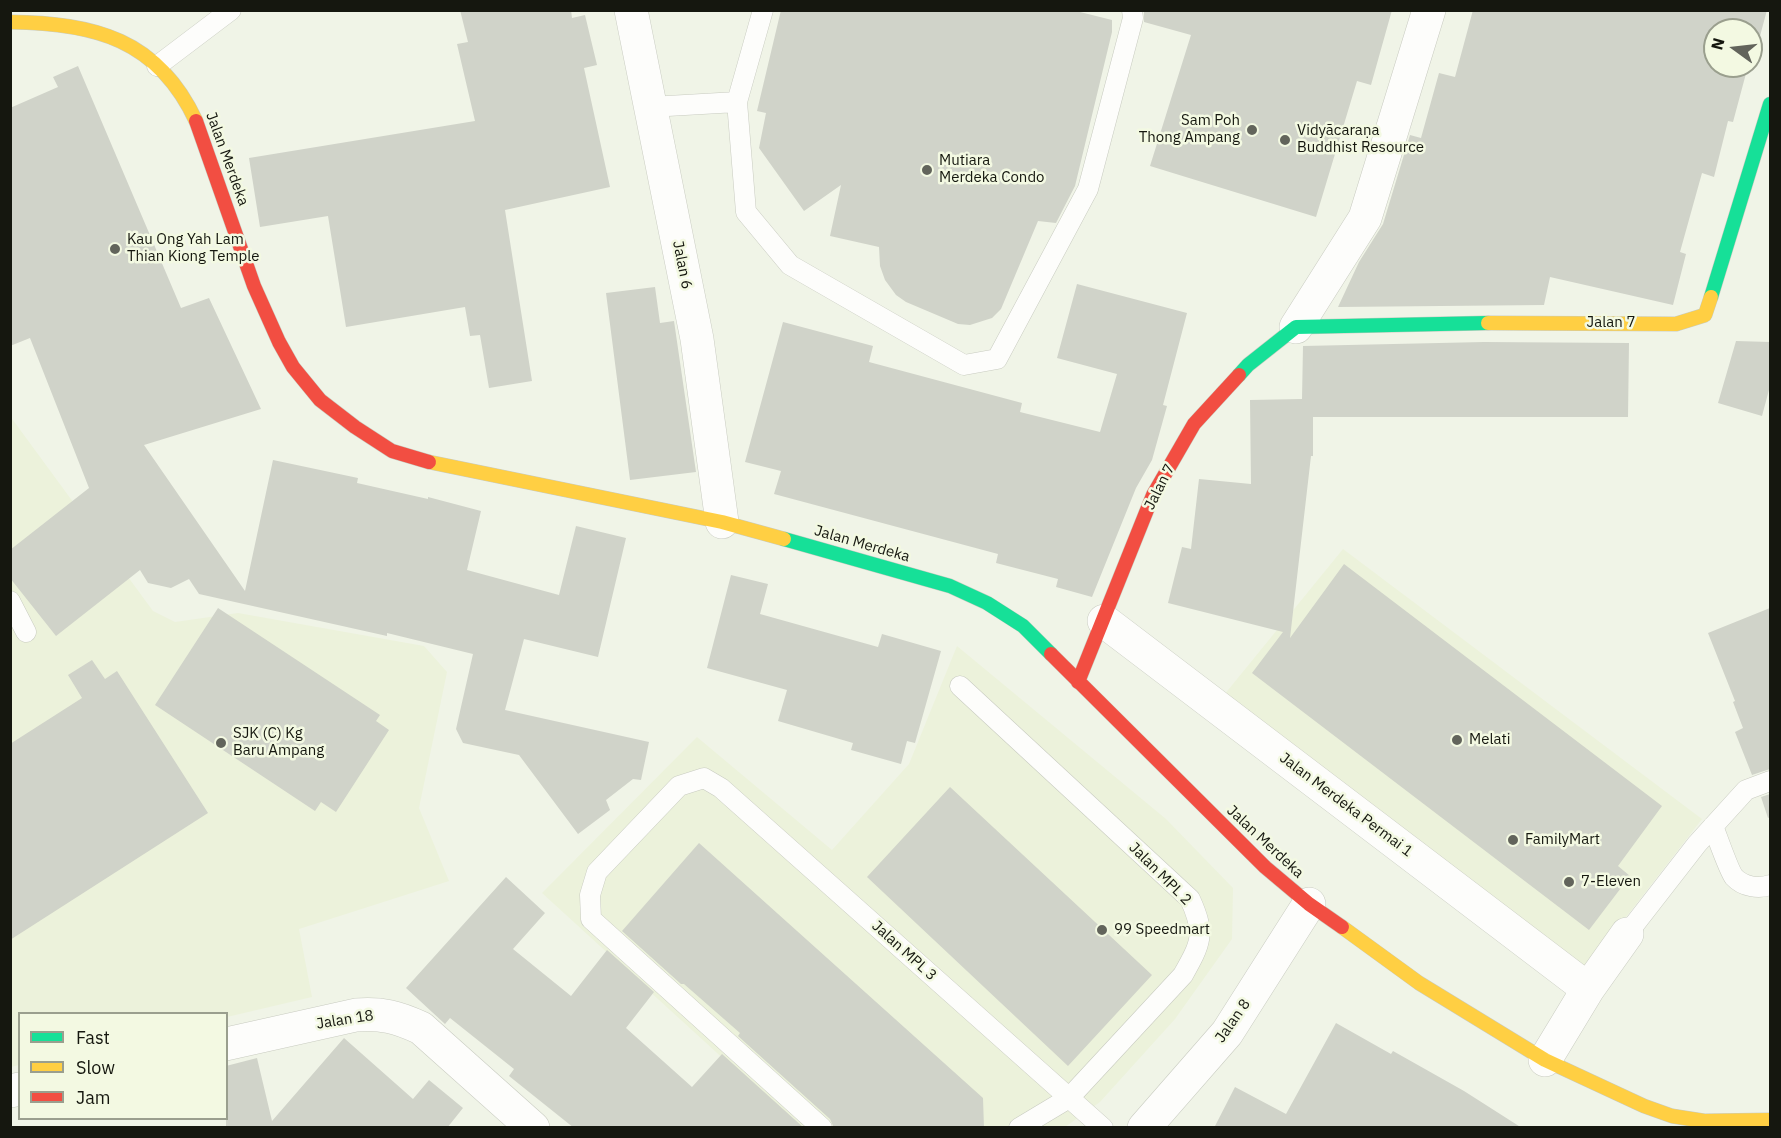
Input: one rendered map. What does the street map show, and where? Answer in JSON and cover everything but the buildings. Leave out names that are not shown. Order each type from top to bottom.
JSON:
[{"type":"street","name":"Jalan 6","points":[[631,10],[697,339],[722,522]]},
{"type":"street","name":"Jalan 7","points":[[1078,682],[1153,495],[1194,424],[1248,365],[1296,327],[1365,218],[1429,10]]},
{"type":"street","name":"Jalan Merdeka","points":[[10,22],[34,16],[107,35],[134,48],[157,66],[181,91],[197,120],[250,274],[280,346],[310,389],[336,413],[367,435],[397,452],[424,460],[722,522],[950,586],[987,603],[1023,626],[1233,837],[1309,904],[1419,982],[1545,1060],[1646,1117],[1672,1116],[1704,1121],[1770,1120]]},
{"type":"street","name":"Jalan 7","points":[[1296,327],[1484,323],[1676,324],[1705,315],[1770,104]]},
{"type":"street","name":"Jalan Merdeka Permai 1","points":[[1104,621],[1587,990]]},
{"type":"street","name":"Jalan 8","points":[[1144,1128],[1227,1033],[1309,904]]},
{"type":"street","points":[[1545,1060],[1587,990],[1627,934]]},
{"type":"street","name":"Jalan 18","points":[[228,1044],[356,1015],[378,1014],[400,1018],[421,1028],[533,1128]]},
{"type":"lane","points":[[157,66],[231,10]]},
{"type":"lane","points":[[763,10],[737,102],[746,212],[790,265],[964,364],[997,359],[1088,189],[1133,18],[1132,10]]},
{"type":"lane","points":[[650,107],[737,102]]},
{"type":"lane","points":[[10,601],[26,632]]},
{"type":"lane","name":"Jalan MPL 2","points":[[960,686],[1190,900],[1200,920],[1200,938],[1183,975],[1069,1098],[1019,1128]]},
{"type":"lane","name":"Jalan MPL 3","points":[[822,1128],[591,918],[590,895],[597,872],[679,786],[704,778],[721,788],[1103,1128]]},
{"type":"lane","points":[[1627,934],[1697,844],[1746,790],[1770,781]]},
{"type":"lane","points":[[1713,826],[1734,877],[1748,886],[1763,888],[1770,885]]},
{"type":"shaded area","name":"SJK (C) Kg Baru Ampang","points":[[10,416],[153,611],[175,622],[238,613],[424,646],[447,672],[419,808],[449,881],[299,929],[312,997],[228,1017],[228,1012],[18,1012],[18,1065],[11,1067]]},
{"type":"shaded area","name":"Melati","points":[[1343,549],[1702,819],[1585,970],[1224,695]]},
{"type":"shaded area","points":[[957,646],[1166,819],[1233,888],[1232,939],[1175,1019],[1100,1102],[1065,1127],[798,1127],[542,893],[697,737],[832,850],[909,764]]},
{"type":"traffic: fast","points":[[1711,297],[1770,104]]},
{"type":"traffic: fast","points":[[1239,375],[1248,365],[1296,327],[1488,323]]},
{"type":"traffic: fast","points":[[784,539],[950,586],[987,603],[1023,626],[1051,654]]},
{"type":"traffic: slow","points":[[10,22],[69,26],[96,32],[120,41],[143,54],[163,71],[181,93],[196,121]]},
{"type":"traffic: slow","points":[[1488,323],[1676,324],[1705,315],[1711,297]]},
{"type":"traffic: slow","points":[[429,462],[722,522],[784,539]]},
{"type":"traffic: slow","points":[[1342,927],[1419,983],[1545,1060],[1644,1106],[1672,1116],[1704,1121],[1770,1120]]},
{"type":"traffic: jam","points":[[196,121],[254,286],[293,367],[320,400],[355,427],[392,451],[429,462]]},
{"type":"traffic: jam","points":[[1078,682],[1153,495],[1194,424],[1239,375]]},
{"type":"traffic: jam","points":[[1051,654],[1265,867],[1309,904],[1342,927]]},
{"type":"place","name":"Sam Poh Thong Ampang","points":[[1252,130]]},
{"type":"place","name":"Vidyācaraṇa Buddhist Resource","points":[[1285,140]]},
{"type":"place","name":"Mutiara Merdeka Condo","points":[[927,170]]},
{"type":"place","name":"Kau Ong Yah Lam Thian Kiong Temple","points":[[115,249]]},
{"type":"place","name":"Melati","points":[[1457,740]]},
{"type":"place","name":"SJK (C) Kg Baru Ampang","points":[[221,743]]},
{"type":"place","name":"FamilyMart","points":[[1513,840]]},
{"type":"place","name":"7-Eleven","points":[[1569,882]]},
{"type":"place","name":"99 Speedmart","points":[[1102,930]]}]
